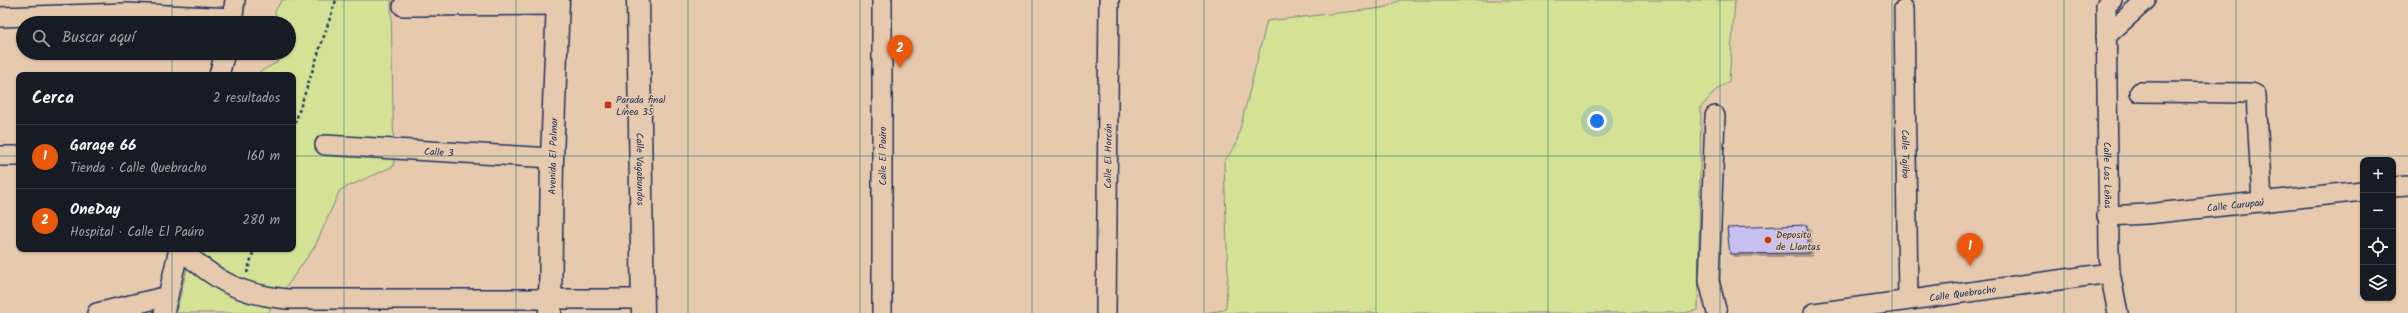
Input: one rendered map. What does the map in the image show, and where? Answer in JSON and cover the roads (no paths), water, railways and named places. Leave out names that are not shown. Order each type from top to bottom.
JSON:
[{"type":"street","name":"Calle Vagabundos","points":[[638,0],[643,306]]},
{"type":"street","name":"Calle El Paúro","points":[[882,0],[882,313]]},
{"type":"street","name":"Calle El Horcón","points":[[1106,313],[1109,0]]},
{"type":"street","name":"Calle Las Leñas","points":[[2112,0],[2106,5],[2107,216],[2110,273],[2118,313]]},
{"type":"street","points":[[2106,36],[2146,0]]},
{"type":"street","points":[[403,6],[558,2]]},
{"type":"street","name":"Avenida El Palmar","points":[[550,306],[552,158],[558,2]]},
{"type":"street","name":"Calle Tajibo","points":[[1904,9],[1908,299]]},
{"type":"street","points":[[32,16],[126,13],[233,14]]},
{"type":"street","points":[[0,17],[16,16]]},
{"type":"street","points":[[220,72],[223,60]]},
{"type":"street","points":[[2140,92],[2252,93],[2256,95],[2262,202]]},
{"type":"street","points":[[1716,116],[1709,281],[1717,313]]},
{"type":"street","name":"Calle 3","points":[[325,145],[552,158]]},
{"type":"street","points":[[0,156],[16,156]]},
{"type":"street","points":[[2396,187],[2408,186]]},
{"type":"street","name":"Calle Curupaú","points":[[2107,216],[2360,191]]},
{"type":"street","points":[[98,313],[166,305],[179,252]]},
{"type":"street","points":[[184,252],[206,271],[237,290],[262,296],[287,299],[550,306],[643,306]]},
{"type":"street","name":"Calle Quebracho","points":[[1814,313],[1908,299],[2110,273]]},
{"type":"place","name":"OneDay","points":[[900,68]]},
{"type":"place","name":"Parada final Línea 35","points":[[608,105]]},
{"type":"place","name":"Deposito de Llantas","points":[[1768,240]]},
{"type":"place","name":"Garage 66","points":[[1970,266]]}]
